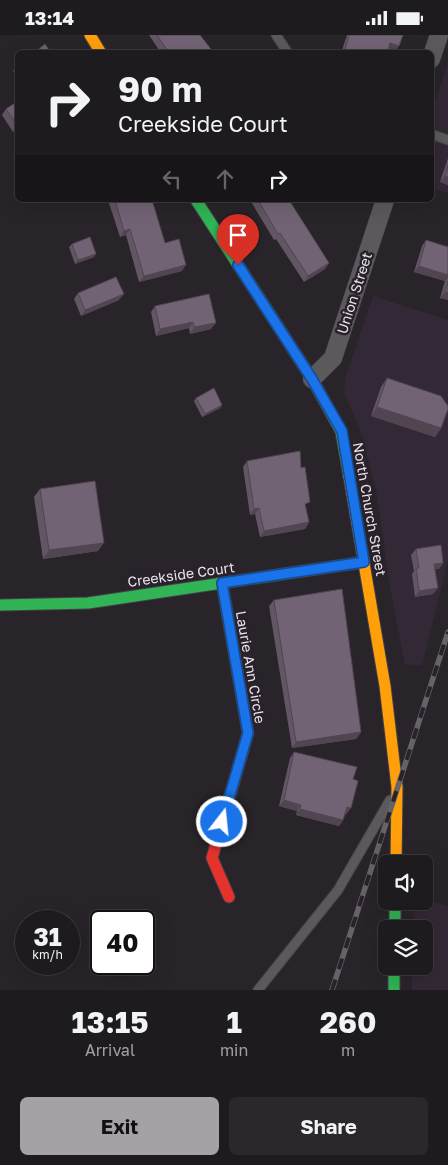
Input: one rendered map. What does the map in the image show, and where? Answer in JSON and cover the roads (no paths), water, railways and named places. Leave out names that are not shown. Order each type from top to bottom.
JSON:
[{"type":"main road","points":[[90,35],[99,50]]},
{"type":"main road","name":"North Church Street","points":[[197,202],[312,379],[342,431],[385,686],[397,787],[396,855]]},
{"type":"main road","name":"Creekside Court","points":[[1,605],[88,603],[364,562]]},
{"type":"main road","name":"Laurie Ann Circle","points":[[222,583],[248,733],[212,858],[230,897]]},
{"type":"main road","points":[[394,975],[394,990]]},
{"type":"street","points":[[434,53],[442,37]]},
{"type":"street","name":"Union Street","points":[[312,379],[333,358],[384,202]]},
{"type":"lane","points":[[276,35],[286,50]]},
{"type":"lane","points":[[434,136],[448,140]]},
{"type":"lane","points":[[258,990],[338,890],[373,832],[397,787]]},
{"type":"railway","points":[[332,990],[448,632]]}]
